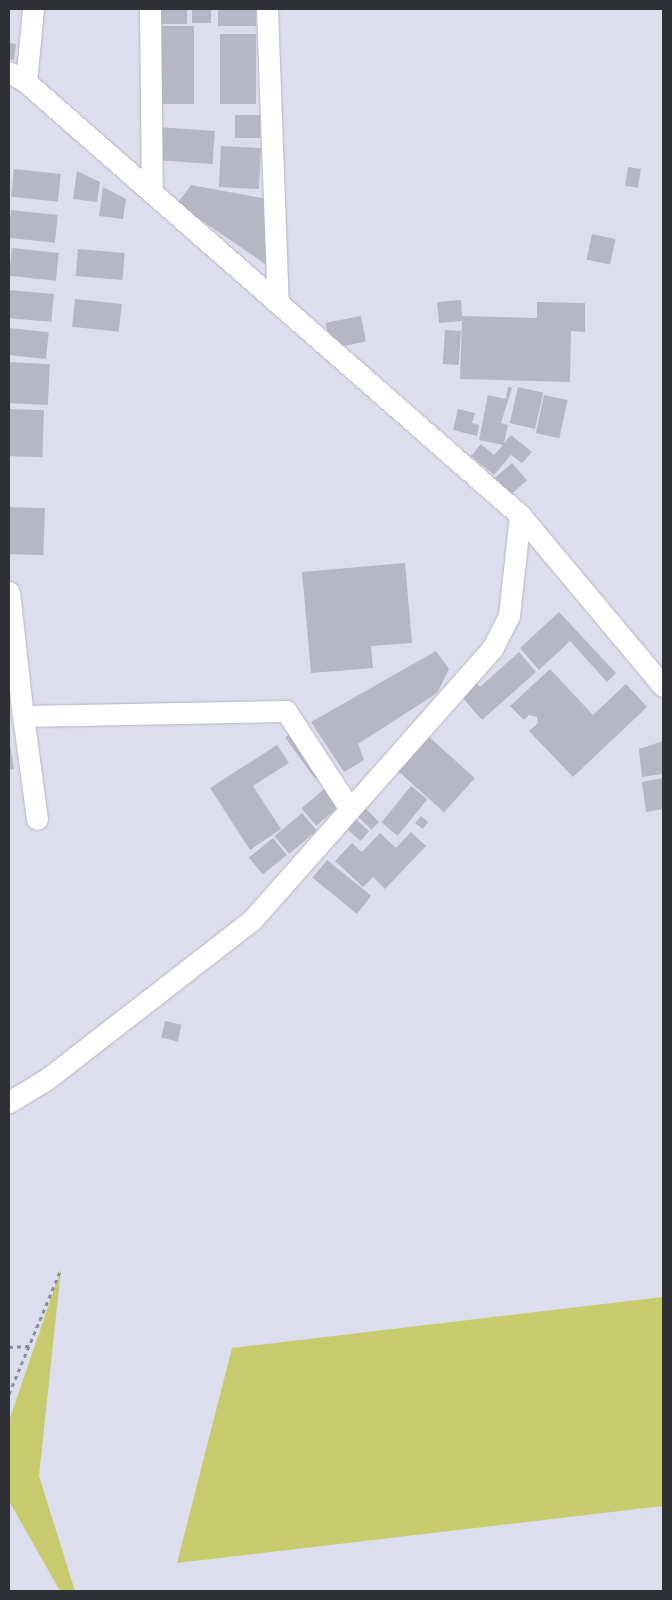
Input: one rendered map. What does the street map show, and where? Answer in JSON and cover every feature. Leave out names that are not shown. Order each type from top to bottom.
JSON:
[{"type":"street","points":[[34,9],[17,77],[152,192],[520,515],[663,686]]},
{"type":"street","points":[[150,9],[152,192]]},
{"type":"street","points":[[267,9],[278,303]]},
{"type":"street","points":[[9,1102],[46,1079],[252,920],[492,648],[509,615],[520,515]]},
{"type":"street","points":[[9,592],[37,818]]},
{"type":"street","points":[[23,716],[286,711],[350,809]]},
{"type":"path","points":[[9,1394],[61,1269]]},
{"type":"path","points":[[9,1347],[29,1346]]},
{"type":"green space","points":[[61,1269],[39,1476],[75,1591],[60,1591],[9,1501],[9,1421]]},
{"type":"green space","points":[[663,1297],[663,1506],[177,1563],[232,1348]]},
{"type":"building","points":[[192,9],[211,9],[211,23],[192,23]]},
{"type":"building","points":[[218,9],[256,9],[256,26],[218,26]]},
{"type":"building","points":[[157,10],[187,10],[187,24],[157,24]]},
{"type":"building","points":[[156,26],[194,26],[194,104],[156,104]]},
{"type":"building","points":[[220,34],[256,34],[256,104],[220,104]]},
{"type":"building","points":[[9,43],[16,44],[14,60],[9,59]]},
{"type":"building","points":[[235,115],[260,115],[260,138],[235,138]]},
{"type":"building","points":[[157,127],[215,131],[213,164],[155,160]]},
{"type":"building","points":[[221,146],[261,148],[259,189],[219,187]]},
{"type":"building","points":[[628,167],[641,169],[638,188],[625,186]]},
{"type":"building","points":[[14,169],[61,174],[58,202],[11,197]]},
{"type":"building","points":[[77,171],[100,182],[97,202],[73,199]]},
{"type":"building","points":[[191,185],[267,199],[267,265],[177,204]]},
{"type":"building","points":[[103,187],[126,199],[123,219],[99,216]]},
{"type":"building","points":[[11,210],[58,215],[55,243],[9,238]]},
{"type":"building","points":[[592,234],[615,239],[610,264],[587,259]]},
{"type":"building","points":[[12,248],[59,253],[56,281],[9,276]]},
{"type":"building","points":[[78,249],[125,253],[122,280],[76,276]]},
{"type":"building","points":[[9,290],[54,294],[51,322],[9,318]]},
{"type":"building","points":[[75,299],[122,304],[119,332],[72,327]]},
{"type":"building","points":[[461,300],[462,316],[537,318],[537,302],[585,303],[585,332],[571,331],[570,382],[460,379],[462,321],[439,323],[437,302]]},
{"type":"building","points":[[361,316],[366,342],[331,348],[326,323]]},
{"type":"building","points":[[9,328],[49,332],[46,359],[9,355]]},
{"type":"building","points":[[445,330],[461,331],[459,365],[443,364]]},
{"type":"building","points":[[9,362],[50,364],[48,405],[9,403]]},
{"type":"building","points":[[508,387],[512,388],[501,423],[508,425],[504,443],[511,435],[532,452],[522,463],[511,455],[494,475],[471,456],[481,444],[494,455],[503,445],[479,440],[488,395],[506,399]]},
{"type":"building","points":[[518,387],[543,393],[535,429],[510,423]]},
{"type":"building","points":[[544,395],[567,400],[559,438],[536,433]]},
{"type":"building","points":[[9,409],[44,410],[42,457],[9,456]]},
{"type":"building","points":[[458,409],[475,413],[472,423],[479,425],[477,436],[453,430]]},
{"type":"building","points":[[512,463],[527,480],[510,495],[495,478]]},
{"type":"building","points":[[9,507],[45,508],[43,555],[9,554]]},
{"type":"building","points":[[405,563],[412,643],[371,646],[373,668],[311,673],[302,572]]},
{"type":"building","points":[[559,612],[616,673],[607,682],[570,641],[539,670],[520,648]]},
{"type":"building","points":[[436,651],[449,669],[437,693],[358,744],[364,760],[344,772],[311,722]]},
{"type":"building","points":[[519,652],[536,672],[482,720],[461,696],[476,682],[480,687]]},
{"type":"building","points":[[550,669],[593,715],[626,684],[647,707],[573,777],[529,731],[538,723],[537,717],[529,715],[524,720],[510,706]]},
{"type":"building","points":[[294,731],[324,772],[315,779],[285,737]]},
{"type":"building","points":[[428,736],[475,778],[444,812],[397,770]]},
{"type":"building","points":[[9,739],[14,769],[9,770]]},
{"type":"building","points":[[663,741],[663,774],[642,777],[639,749]]},
{"type":"building","points":[[277,745],[289,763],[253,786],[281,829],[250,850],[210,788]]},
{"type":"building","points":[[663,778],[663,809],[646,812],[642,782]]},
{"type":"building","points":[[329,785],[344,803],[316,826],[301,808]]},
{"type":"building","points":[[411,786],[427,799],[398,836],[381,823]]},
{"type":"building","points":[[360,803],[379,822],[371,830],[352,811]]},
{"type":"building","points":[[302,813],[317,831],[289,854],[274,836]]},
{"type":"building","points":[[421,816],[428,822],[423,829],[415,823]]},
{"type":"building","points":[[354,818],[369,831],[361,841],[345,828]]},
{"type":"building","points":[[411,832],[426,846],[385,889],[373,877],[363,887],[335,861],[352,843],[362,852],[380,833],[396,848]]},
{"type":"building","points":[[273,838],[287,855],[263,875],[249,858]]},
{"type":"building","points":[[327,860],[371,896],[357,914],[313,878]]},
{"type":"building","points":[[165,1021],[182,1025],[178,1041],[161,1038]]}]
